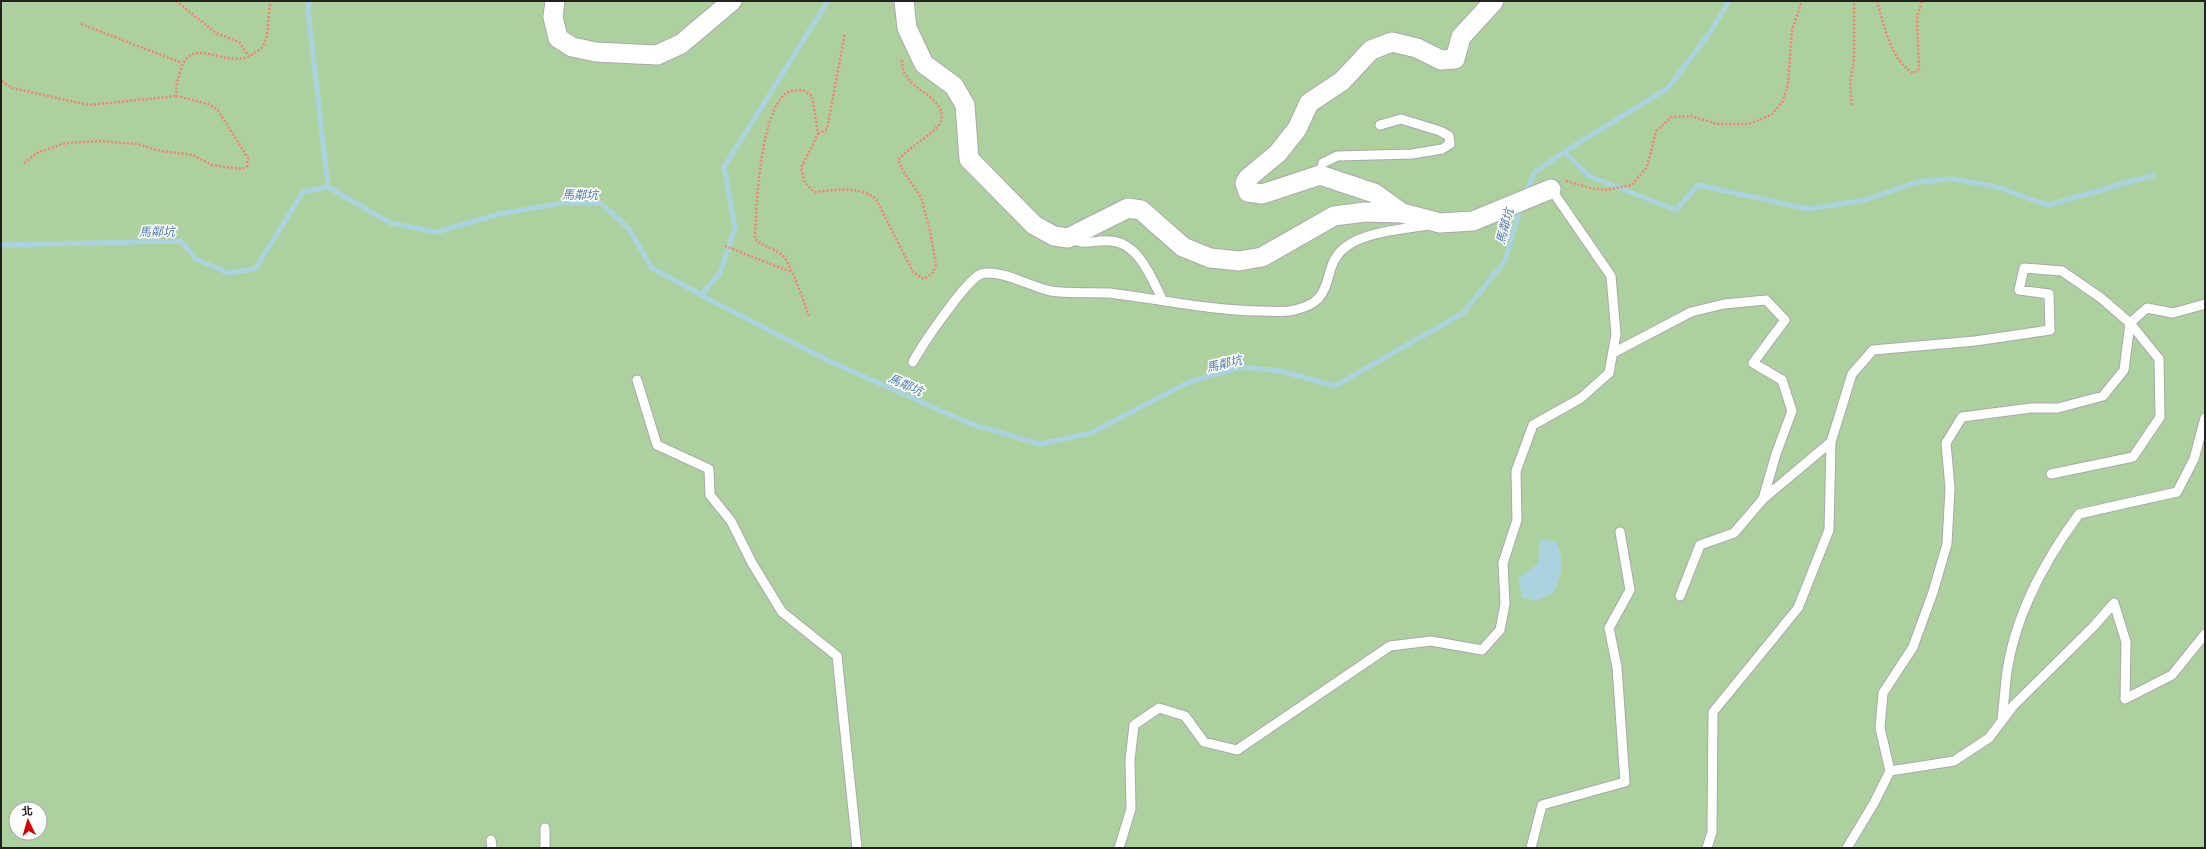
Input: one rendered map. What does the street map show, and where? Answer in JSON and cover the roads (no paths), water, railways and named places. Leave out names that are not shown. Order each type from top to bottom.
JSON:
[{"type":"street","points":[[555,1],[553,17],[558,38],[572,47],[596,52],[657,55],[681,44],[732,1]]},
{"type":"street","points":[[904,1],[907,28],[924,64],[954,86],[965,105],[969,159],[1034,225],[1054,236],[1068,238],[1128,208],[1141,210],[1183,247],[1210,258],[1239,261],[1262,257],[1334,216],[1366,212],[1402,213],[1440,222],[1473,221],[1543,191]]},
{"type":"street","points":[[1402,213],[1374,193],[1320,175],[1262,194],[1248,192],[1245,184],[1248,178],[1278,153],[1297,129],[1309,103],[1342,81],[1371,50],[1392,42],[1417,48],[1441,60],[1455,59],[1461,37],[1494,1]]},
{"type":"lane","points":[[1320,175],[1323,163],[1337,156],[1412,154],[1442,149],[1450,144],[1449,136],[1440,131],[1401,119],[1380,125]]},
{"type":"lane","points":[[1118,848],[1131,809],[1130,760],[1134,726],[1159,708],[1185,716],[1204,742],[1237,750],[1390,646],[1430,641],[1482,650],[1500,630],[1505,604],[1503,563],[1517,520],[1516,471],[1533,425],[1581,398],[1609,373],[1616,334],[1611,276],[1543,191]]},
{"type":"lane","points":[[912,362],[921,347],[969,284],[981,274],[992,273],[1052,291],[1108,293],[1228,310],[1288,311],[1309,306],[1323,296],[1335,259],[1347,246],[1366,237],[1440,222]]},
{"type":"lane","points":[[1068,238],[1082,244],[1111,241],[1126,244],[1145,266],[1163,301]]},
{"type":"lane","points":[[1707,848],[1712,832],[1713,712],[1798,608],[1829,530],[1831,442],[1852,374],[1873,350],[1975,341],[2050,330],[2048,294],[2019,290],[2024,268],[2062,271],[2101,298],[2130,323],[2159,359],[2160,417],[2133,457],[2051,474]]},
{"type":"lane","points":[[1613,353],[1691,312],[1724,304],[1766,300],[1785,320],[1753,363],[1782,380],[1792,411],[1776,454],[1763,499]]},
{"type":"lane","points":[[1847,848],[1874,803],[1890,771],[1880,728],[1883,693],[1913,647],[1933,592],[1948,544],[1950,488],[1946,443],[1962,417],[2032,408],[2058,408],[2103,396],[2124,370],[2130,323],[2147,308],[2173,313],[2205,304]]},
{"type":"lane","points":[[637,380],[657,445],[710,469],[710,496],[731,521],[752,563],[782,612],[837,656],[858,848]]},
{"type":"lane","points":[[2002,720],[2007,670],[2021,618],[2056,545],[2079,514],[2177,492],[2194,459],[2205,418]]},
{"type":"lane","points":[[1680,596],[1700,545],[1734,533],[1763,499],[1831,442]]},
{"type":"lane","points":[[1531,848],[1542,805],[1625,782],[1617,667],[1609,628],[1630,590],[1620,532]]},
{"type":"lane","points":[[1890,771],[1954,761],[1989,738],[2013,706],[2094,626],[2114,603],[2126,642],[2125,699],[2172,676],[2205,634]]},
{"type":"lane","points":[[545,828],[546,848]]},
{"type":"water","points":[[1540,540],[1556,541],[1561,555],[1561,573],[1554,593],[1535,601],[1522,597],[1518,578],[1538,564]]},
{"type":"waterway","points":[[309,1],[308,10],[328,187]]},
{"type":"waterway","points":[[701,295],[720,273],[735,228],[724,167],[828,1]]},
{"type":"waterway","name":"馬鄰坑","points":[[1524,195],[1535,172],[1564,152],[1668,88],[1711,31],[1729,1]]},
{"type":"waterway","points":[[1564,152],[1589,176],[1676,210],[1698,185],[1808,209],[1865,200],[1917,182],[1952,179],[1994,186],[2048,205],[2154,175]]},
{"type":"waterway","name":"馬鄰坑","points":[[1,245],[181,241],[196,259],[228,273],[255,269],[303,192],[328,187],[390,223],[437,232],[499,214],[562,203],[601,203],[629,229],[652,268],[829,361],[971,424],[1040,444],[1091,433],[1189,382],[1241,367],[1281,371],[1335,386],[1463,313],[1505,261],[1520,208]]}]
